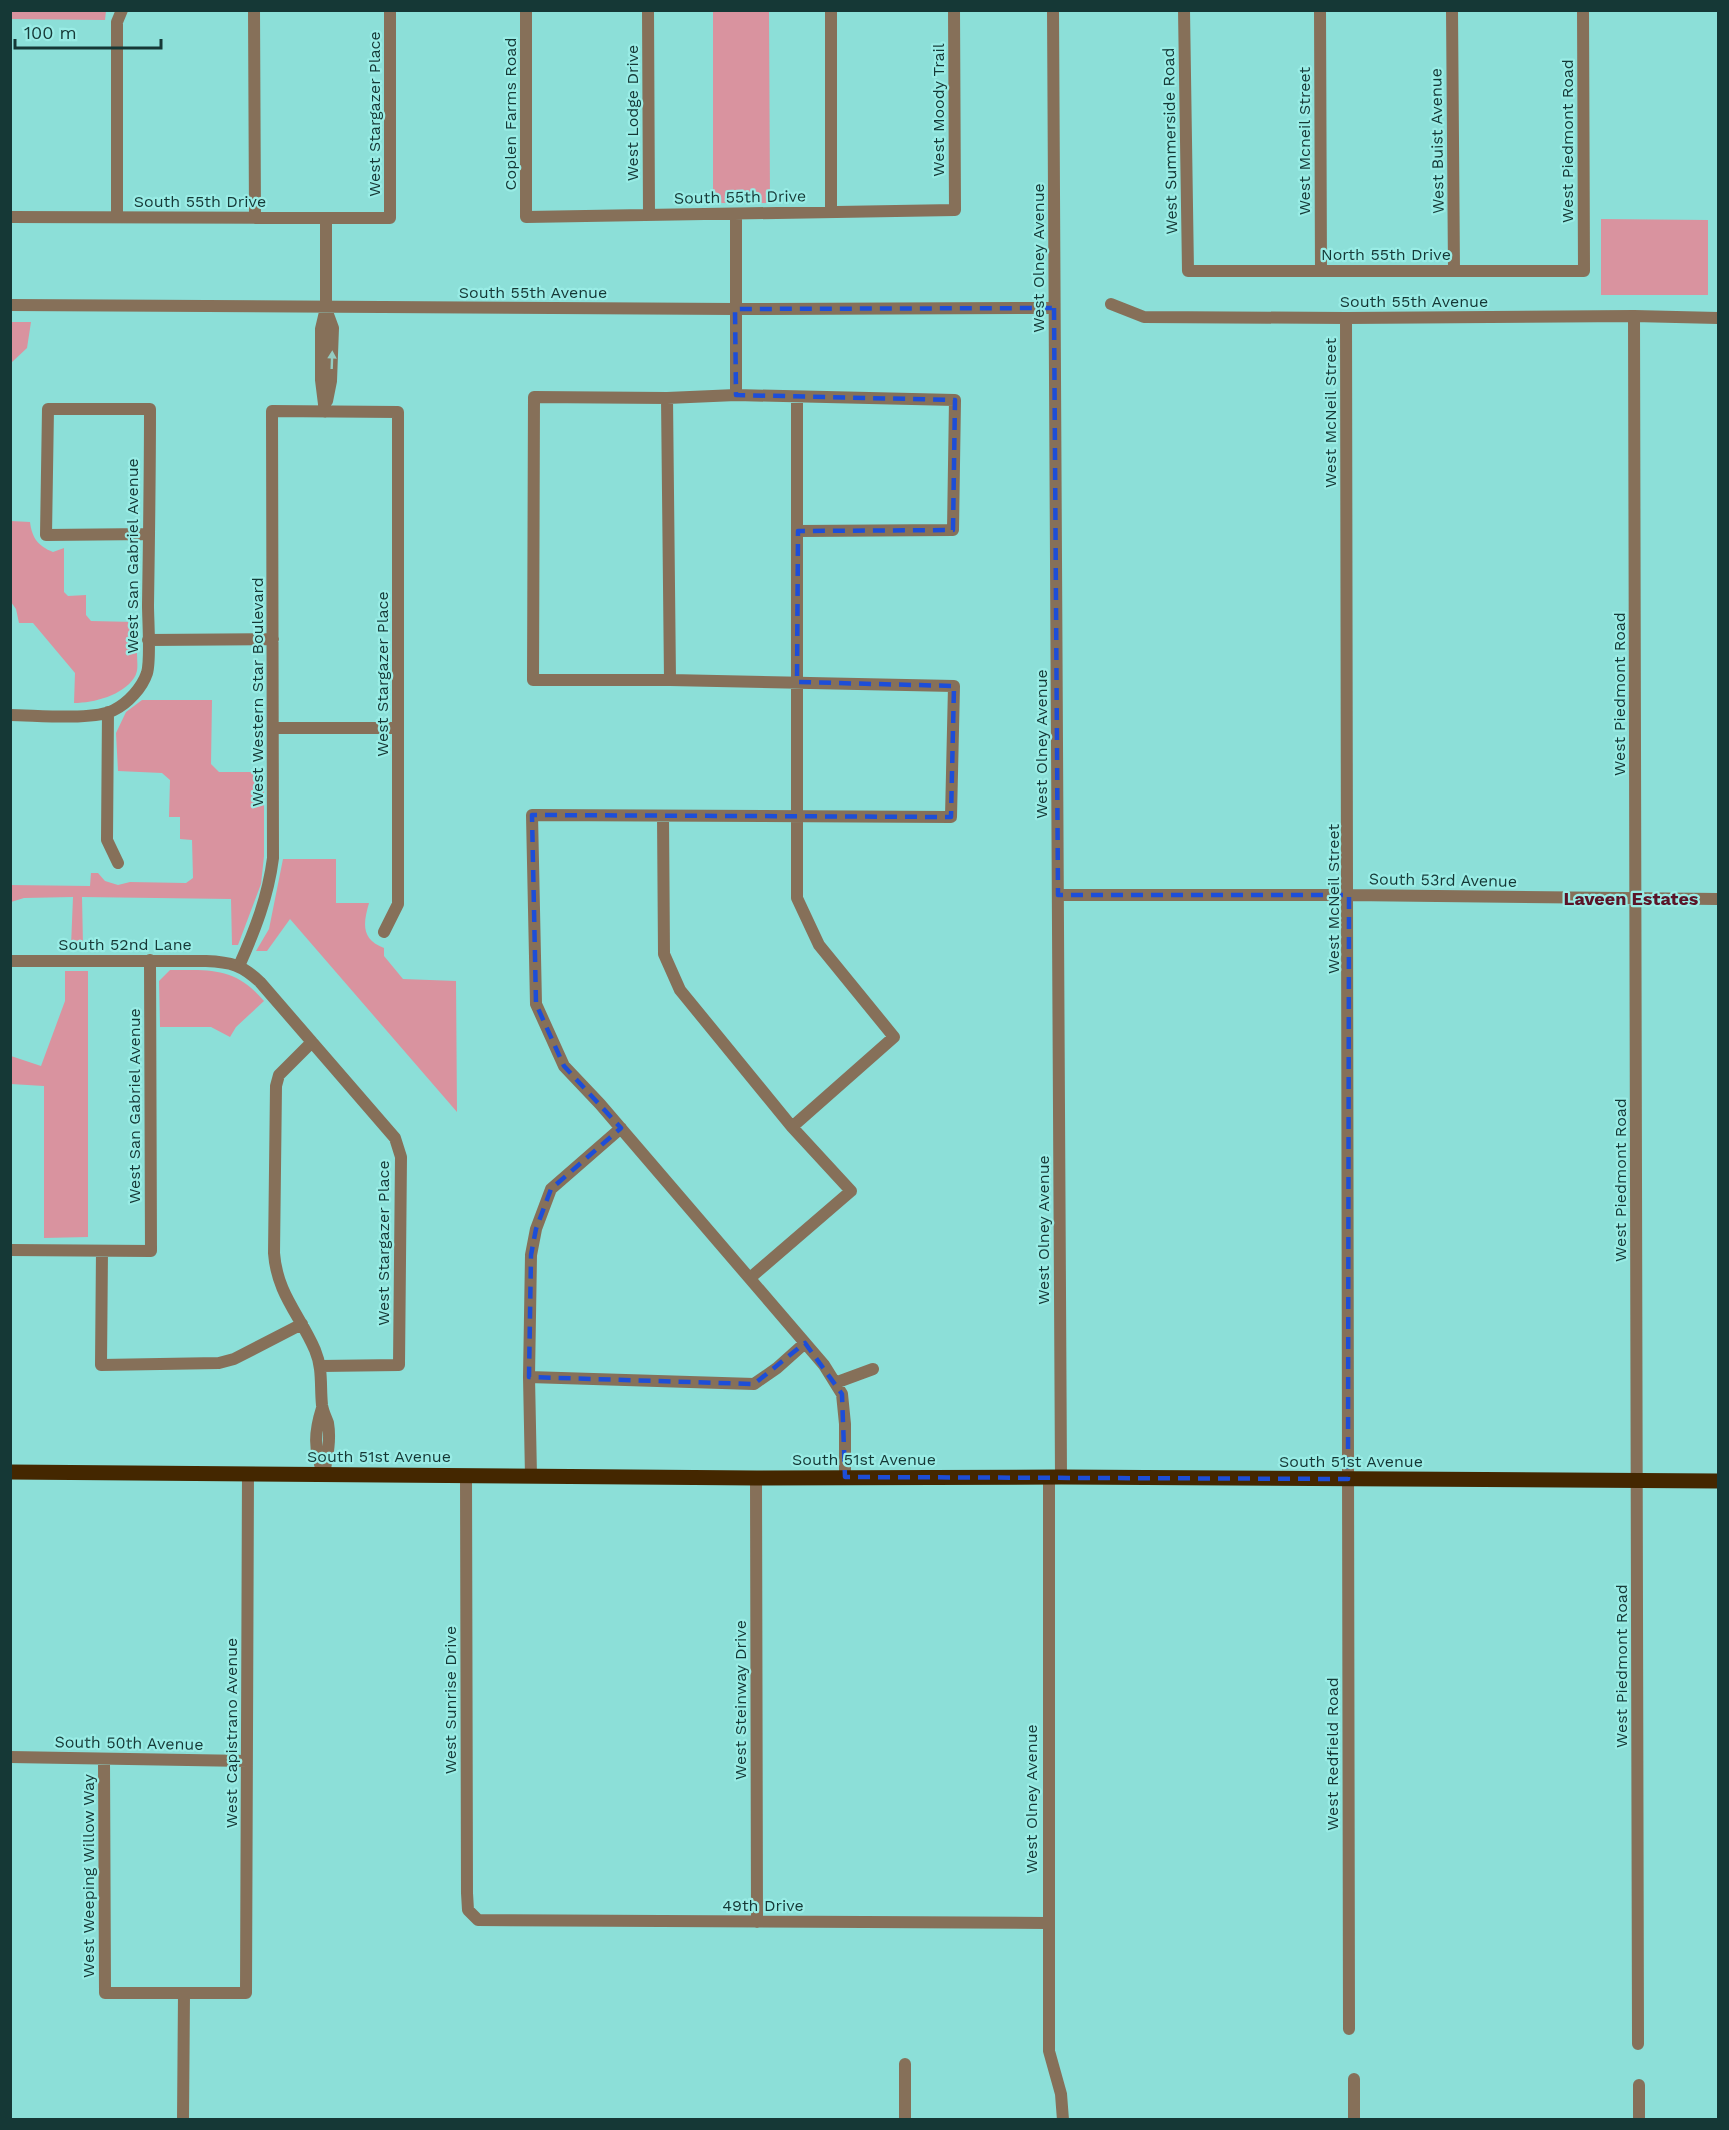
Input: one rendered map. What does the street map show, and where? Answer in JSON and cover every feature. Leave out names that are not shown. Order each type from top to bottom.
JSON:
[{"type":"main road","name":"South 51st Avenue","points":[[10,1472],[756,1478],[1055,1477],[1719,1481]]},
{"type":"street","points":[[117,217],[117,22],[122,10]]},
{"type":"street","points":[[254,10],[255,218]]},
{"type":"street","name":"West Stargazer Place","points":[[390,10],[390,218]]},
{"type":"street","name":"Coplen Farms Road","points":[[526,10],[526,217]]},
{"type":"street","name":"West Lodge Drive","points":[[648,10],[649,215]]},
{"type":"street","points":[[831,10],[831,212]]},
{"type":"street","name":"West Moody Trail","points":[[954,10],[955,210]]},
{"type":"street","name":"West Olney Avenue","points":[[1053,10],[1058,896],[1055,1477],[1047,1923],[1049,2051],[1061,2094],[1063,2120]]},
{"type":"street","name":"West Summerside Road","points":[[1184,10],[1188,270]]},
{"type":"street","name":"West Mcneil Street","points":[[1320,10],[1321,270]]},
{"type":"street","name":"West Buist Avenue","points":[[1452,10],[1454,271]]},
{"type":"street","name":"West Piedmont Road","points":[[1582,10],[1584,271]]},
{"type":"street","name":"South 55th Drive","points":[[526,217],[955,210]]},
{"type":"street","points":[[736,214],[736,395]]},
{"type":"street","name":"South 55th Drive","points":[[10,217],[390,218]]},
{"type":"street","points":[[325,412],[332,381],[333,328],[326,308],[326,218]]},
{"type":"street","name":"North 55th Drive","points":[[1188,270],[1584,271]]},
{"type":"street","name":"South 55th Avenue","points":[[1112,304],[1144,316],[1719,318]]},
{"type":"street","name":"South 55th Avenue","points":[[10,305],[326,308],[1054,308]]},
{"type":"street","name":"West Piedmont Road","points":[[1634,316],[1638,2044]]},
{"type":"street","name":"West McNeil Street","points":[[1346,318],[1349,895],[1348,1479]]},
{"type":"street","points":[[798,531],[953,530],[955,400],[736,395],[667,398],[534,397],[533,680],[670,680],[954,686],[951,817],[532,815],[536,1004],[564,1066],[621,1128],[824,1365],[842,1394],[845,1424],[845,1478]]},
{"type":"street","points":[[792,1127],[894,1037],[819,945],[797,898],[797,397]]},
{"type":"street","points":[[667,398],[670,680]]},
{"type":"street","name":"West San Gabriel Avenue","points":[[108,712],[129,700],[143,682],[148,669],[150,409],[48,409],[46,535],[149,534]]},
{"type":"street","name":"West Western Star Boulevard","points":[[239,966],[260,917],[270,880],[273,858],[272,411],[325,412]]},
{"type":"street","name":"West Stargazer Place","points":[[325,412],[398,412],[398,904],[384,932]]},
{"type":"street","points":[[148,640],[273,639]]},
{"type":"street","points":[[10,716],[88,715],[108,712],[107,840],[118,863]]},
{"type":"street","points":[[274,728],[398,728]]},
{"type":"street","points":[[663,816],[664,954],[680,990],[792,1127],[851,1191],[750,1278]]},
{"type":"street","name":"South 53rd Avenue","points":[[1058,896],[1349,895],[1719,899]]},
{"type":"street","name":"West San Gabriel Avenue","points":[[102,1251],[151,1251],[150,960]]},
{"type":"street","name":"South 52nd Lane","points":[[10,961],[150,960],[224,962],[239,966]]},
{"type":"street","name":"West Stargazer Place","points":[[239,966],[260,982],[395,1138],[401,1157],[399,1365],[321,1366]]},
{"type":"street","points":[[312,1042],[279,1075],[276,1086],[275,1270],[281,1289],[302,1324],[321,1366],[322,1408],[328,1424],[328,1452],[324,1474]]},
{"type":"street","points":[[531,1476],[529,1377],[531,1255],[536,1229],[551,1190],[621,1128]]},
{"type":"street","points":[[10,1250],[102,1251],[101,1365],[219,1363],[234,1359],[302,1324]]},
{"type":"street","points":[[529,1377],[754,1384],[777,1368],[805,1343]]},
{"type":"street","points":[[835,1383],[873,1369]]},
{"type":"street","name":"West Capistrano Avenue","points":[[184,1994],[246,1994],[248,1473]]},
{"type":"street","name":"West Sunrise Drive","points":[[466,1475],[467,1893],[468,1910],[478,1920]]},
{"type":"street","name":"West Steinway Drive","points":[[756,1478],[757,1922]]},
{"type":"street","name":"West Redfield Road","points":[[1348,1479],[1349,2029]]},
{"type":"street","name":"South 50th Avenue","points":[[10,1757],[247,1761]]},
{"type":"street","name":"West Weeping Willow Way","points":[[104,1759],[105,1993],[184,1994]]},
{"type":"street","name":"49th Drive","points":[[478,1920],[1047,1923]]},
{"type":"street","points":[[183,2120],[184,1994]]},
{"type":"street","points":[[905,2064],[906,2120]]},
{"type":"street","points":[[1354,2079],[1354,2120]]},
{"type":"street","points":[[1639,2085],[1639,2120]]},
{"type":"highlighted area","points":[[1054,308],[1058,895],[1349,895],[1348,1479],[845,1477],[842,1394],[805,1343],[754,1384],[529,1377],[531,1255],[536,1229],[551,1189],[621,1128],[564,1066],[536,1004],[532,815],[951,817],[954,686],[797,682],[798,531],[953,530],[955,400],[736,395],[735,309]]},
{"type":"shaded area","points":[[11,10],[106,11],[105,20],[11,19]]},
{"type":"shaded area","points":[[713,11],[769,11],[770,203],[713,203]]},
{"type":"shaded area","points":[[1601,219],[1708,220],[1708,295],[1601,295]]},
{"type":"shaded area","points":[[11,322],[31,322],[27,348],[11,363]]},
{"type":"shaded area","points":[[11,521],[30,522],[32,533],[37,541],[48,550],[53,552],[64,548],[64,592],[68,596],[86,595],[86,615],[91,621],[135,622],[138,636],[136,675],[123,689],[99,700],[74,703],[75,673],[33,623],[19,623],[16,609],[11,602]]},
{"type":"shaded area","points":[[142,700],[212,700],[211,764],[219,772],[264,772],[264,856],[261,884],[238,945],[232,945],[231,899],[82,897],[83,945],[71,946],[73,897],[24,898],[11,902],[11,885],[90,886],[91,873],[98,873],[105,881],[118,885],[130,882],[186,883],[193,878],[192,840],[180,839],[180,817],[169,817],[170,780],[162,773],[118,771],[116,733],[126,712]]},
{"type":"shaded area","points":[[283,859],[336,859],[336,903],[369,903],[365,924],[368,935],[371,940],[384,948],[384,956],[403,979],[456,981],[457,1112],[290,919],[267,951],[256,951],[269,929]]},
{"type":"shaded area","points":[[170,970],[211,971],[233,976],[264,1001],[236,1027],[230,1037],[211,1027],[160,1027],[159,981]]},
{"type":"shaded area","points":[[65,971],[88,971],[88,1237],[44,1238],[44,1086],[11,1084],[11,1056],[41,1066],[65,1001]]},
{"type":"district","name":"Laveen Estates","points":[[1631,898]]}]
